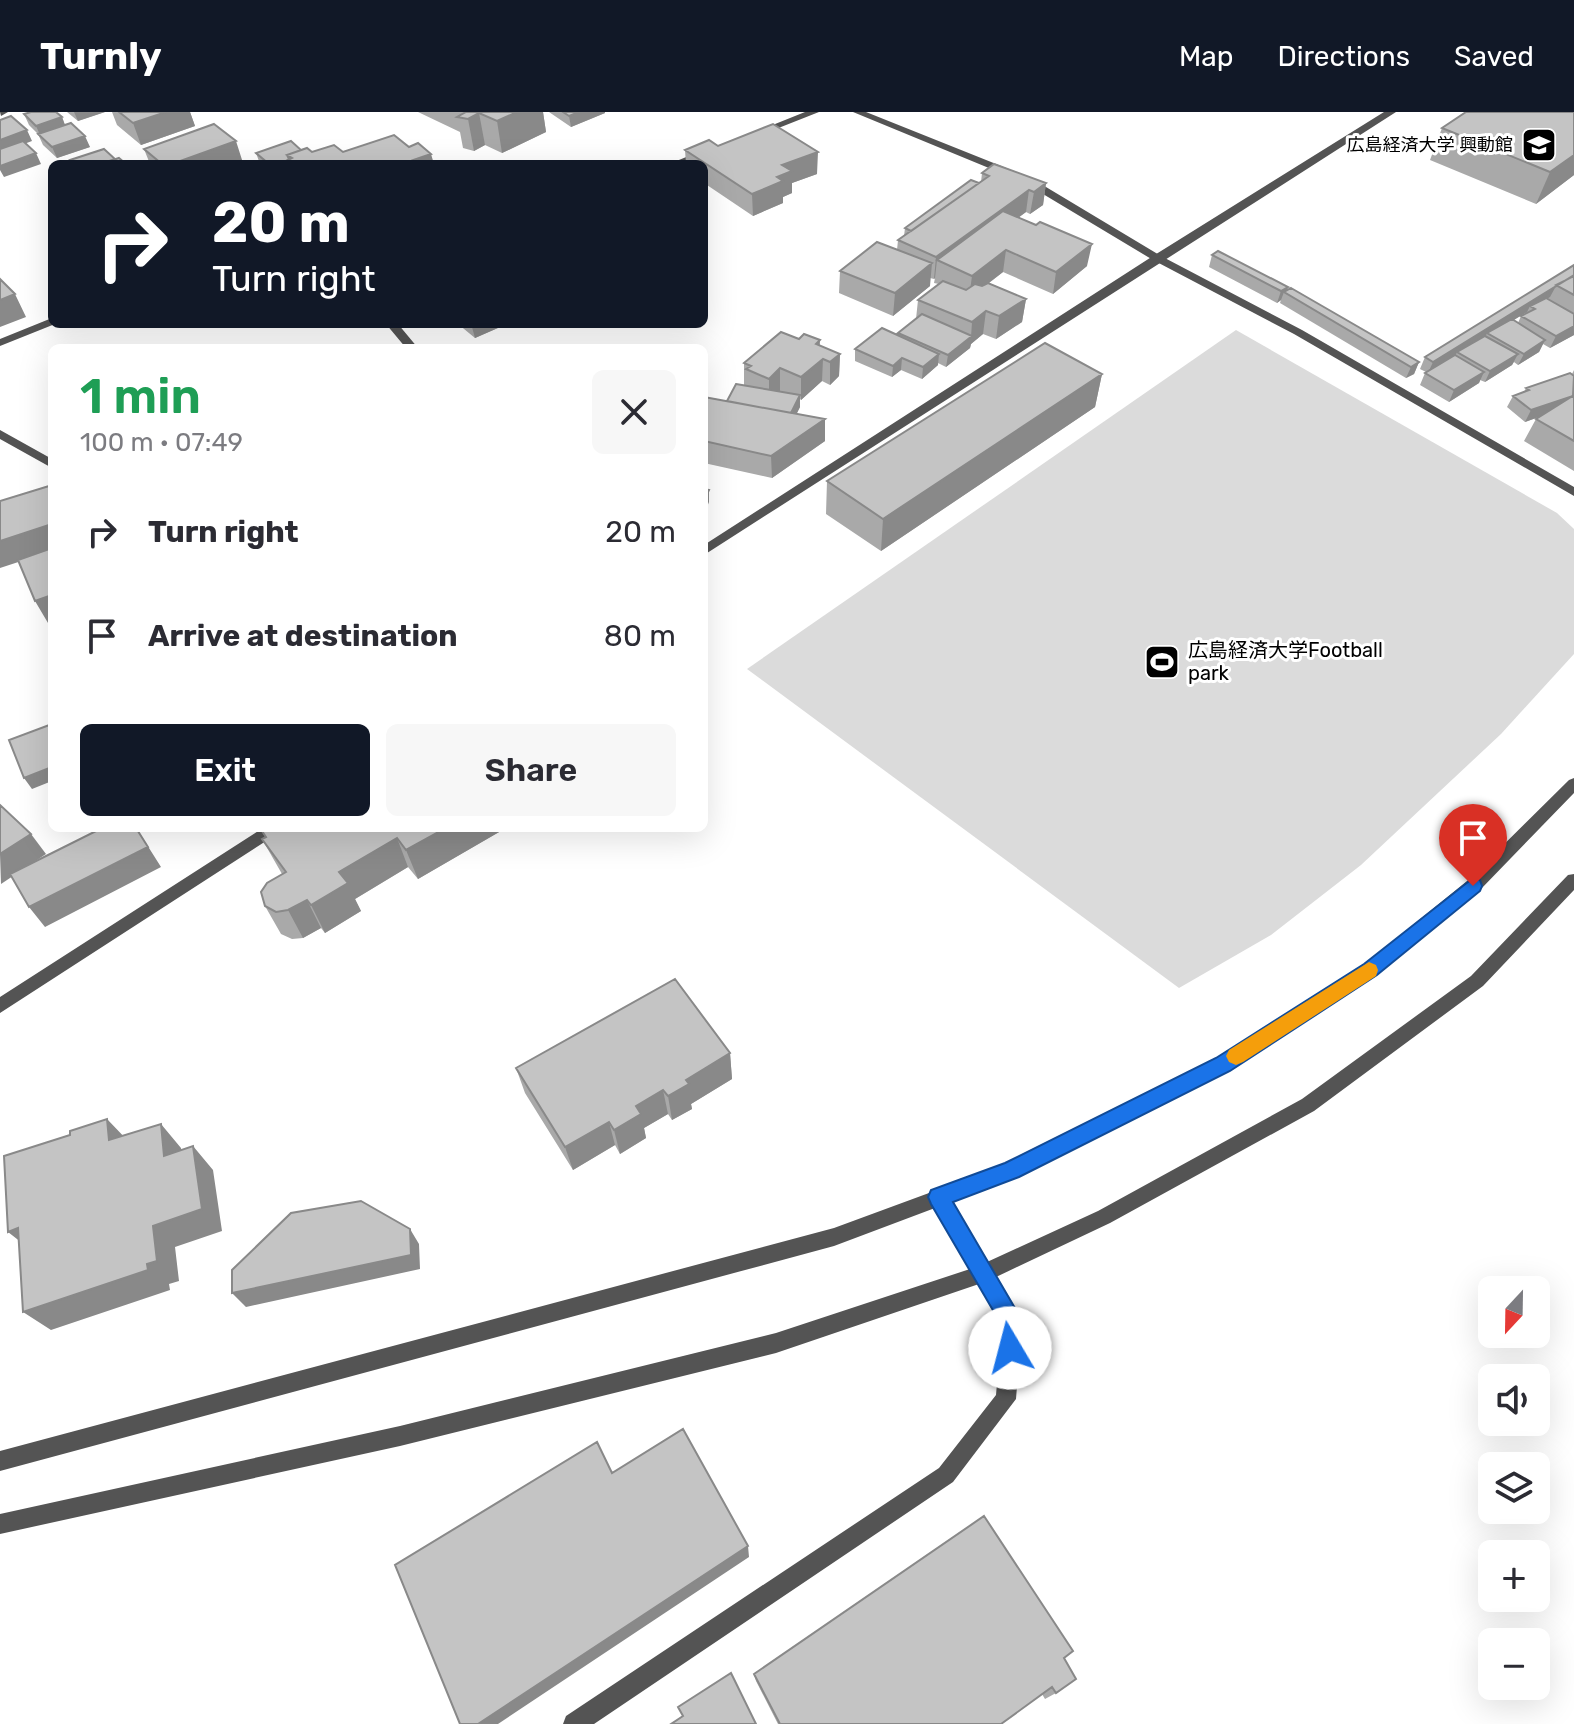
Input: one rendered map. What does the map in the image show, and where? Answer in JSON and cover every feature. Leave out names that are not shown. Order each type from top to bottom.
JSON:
[{"type":"street","points":[[744,138],[814,112]]},
{"type":"street","points":[[858,112],[1027,180],[1157,258],[1298,332],[1574,492]]},
{"type":"street","points":[[708,548],[1157,258],[1391,112]]},
{"type":"street","points":[[684,160],[716,148]]},
{"type":"street","points":[[0,343],[48,323]]},
{"type":"street","points":[[395,328],[409,344]]},
{"type":"street","points":[[0,434],[48,462]]},
{"type":"street","points":[[0,1461],[834,1237],[1011,1171],[1223,1065],[1357,978],[1473,886],[1574,784]]},
{"type":"street","points":[[0,1006],[269,832]]},
{"type":"street","points":[[0,1524],[400,1436],[776,1343],[984,1273],[1104,1217],[1308,1105],[1477,981],[1574,880]]},
{"type":"street","points":[[574,1724],[946,1475],[1006,1399],[1012,1322],[938,1197]]},
{"type":"shaded area","name":"広島経済大学Football park","points":[[1236,330],[1557,513],[1574,529],[1574,654],[1501,734],[1361,865],[1271,935],[1179,988],[747,669]]},
{"type":"building","points":[[56,112],[62,117],[36,126],[24,114]]},
{"type":"building","points":[[119,112],[166,112],[133,123]]},
{"type":"building","points":[[466,112],[517,112],[497,121],[479,113],[468,119],[457,117]]},
{"type":"building","points":[[1466,112],[1574,112],[1574,155],[1550,172],[1442,128]]},
{"type":"building","points":[[11,116],[27,130],[0,140],[0,120]]},
{"type":"building","points":[[71,123],[85,136],[52,147],[38,134]]},
{"type":"building","points":[[214,124],[236,141],[183,160],[157,160],[144,149]]},
{"type":"building","points":[[773,124],[818,152],[782,165],[792,171],[777,177],[783,181],[752,194],[708,165],[708,160],[700,160],[685,150],[709,140],[718,146]]},
{"type":"building","points":[[394,135],[409,147],[418,143],[431,154],[413,160],[288,160],[292,158],[287,155],[307,148],[312,152],[334,145],[343,152]]},
{"type":"building","points":[[23,141],[36,153],[0,166],[0,149]]},
{"type":"building","points":[[291,141],[301,150],[287,155],[288,160],[264,160],[256,153]]},
{"type":"building","points":[[104,149],[115,159],[112,160],[70,160]]},
{"type":"building","points":[[994,164],[1046,183],[1034,192],[1029,190],[936,257],[898,240],[989,176],[982,173]]},
{"type":"building","points":[[971,180],[979,183],[911,231],[905,228]]},
{"type":"building","points":[[1003,211],[1036,225],[1040,222],[1092,244],[1056,272],[1006,250],[972,276],[937,260]]},
{"type":"building","points":[[877,242],[932,263],[895,293],[840,271]]},
{"type":"building","points":[[1218,251],[1288,287],[1281,291],[1212,255]]},
{"type":"building","points":[[1574,265],[1574,275],[1433,362],[1425,357]]},
{"type":"building","points":[[1574,276],[1574,295],[1556,285]]},
{"type":"building","points":[[0,279],[15,294],[0,300]]},
{"type":"building","points":[[943,281],[966,290],[975,284],[982,286],[988,283],[1026,299],[999,316],[986,311],[972,322],[918,300]]},
{"type":"building","points":[[1291,288],[1419,362],[1411,367],[1284,292]]},
{"type":"building","points":[[1546,298],[1574,314],[1574,326],[1556,336],[1521,316],[1535,309],[1530,306]]},
{"type":"building","points":[[922,314],[972,336],[948,355],[898,333]]},
{"type":"building","points":[[1512,319],[1545,340],[1524,354],[1487,333]]},
{"type":"building","points":[[882,328],[939,354],[923,367],[902,358],[893,366],[855,349]]},
{"type":"building","points":[[781,332],[799,339],[804,334],[820,340],[816,344],[840,354],[830,362],[823,359],[801,377],[780,368],[769,379],[746,369],[751,366],[744,363]]},
{"type":"building","points":[[1485,336],[1518,354],[1490,371],[1457,352]]},
{"type":"building","points":[[1045,343],[1102,374],[883,519],[827,481]]},
{"type":"building","points":[[1455,355],[1484,372],[1454,390],[1425,373]]},
{"type":"building","points":[[1570,373],[1574,376],[1573,396],[1531,410],[1513,396],[1529,390],[1526,388]]},
{"type":"building","points":[[736,384],[800,395],[791,413],[727,401]]},
{"type":"building","points":[[1574,395],[1574,441],[1536,419]]},
{"type":"building","points":[[708,398],[825,419],[771,456],[708,442]]},
{"type":"building","points":[[48,486],[48,525],[0,541],[0,501]]},
{"type":"building","points":[[48,549],[48,596],[35,601],[18,560]]},
{"type":"building","points":[[48,725],[48,769],[24,778],[9,740]]},
{"type":"building","points":[[0,805],[31,834],[0,854]]},
{"type":"building","points":[[94,832],[139,832],[148,847],[29,907],[10,874]]},
{"type":"building","points":[[263,832],[439,832],[406,850],[397,838],[339,872],[348,883],[311,905],[307,900],[288,910],[276,912],[265,906],[261,892],[267,883],[286,872],[262,839],[266,837]]},
{"type":"building","points":[[675,979],[730,1053],[686,1080],[689,1084],[668,1096],[663,1090],[636,1106],[641,1114],[614,1130],[609,1122],[565,1147],[516,1068]]},
{"type":"building","points":[[107,1119],[109,1140],[161,1124],[164,1156],[193,1146],[202,1209],[153,1226],[157,1261],[147,1264],[148,1270],[23,1312],[18,1228],[8,1232],[4,1156],[70,1135],[70,1131]]},
{"type":"building","points":[[361,1201],[410,1229],[411,1255],[232,1293],[232,1270],[291,1213]]},
{"type":"building","points":[[683,1429],[748,1546],[478,1724],[460,1724],[395,1565],[597,1442],[612,1473]]},
{"type":"building","points":[[984,1516],[1073,1651],[1064,1658],[1076,1679],[1056,1693],[1052,1687],[1001,1724],[780,1724],[754,1674]]},
{"type":"building","points":[[731,1673],[756,1724],[671,1724],[683,1716],[678,1707]]},
{"type":"slow traffic","points":[[1236,1056],[1369,970]]},
{"type":"place","name":"広島経済大学 興動館","points":[[1539,145]]},
{"type":"place","name":"広島経済大学Football park","points":[[1162,662]]},
{"type":"route","points":[[1010,1348],[1012,1322],[938,1197],[1011,1171],[1223,1065],[1371,969],[1473,886]]}]
